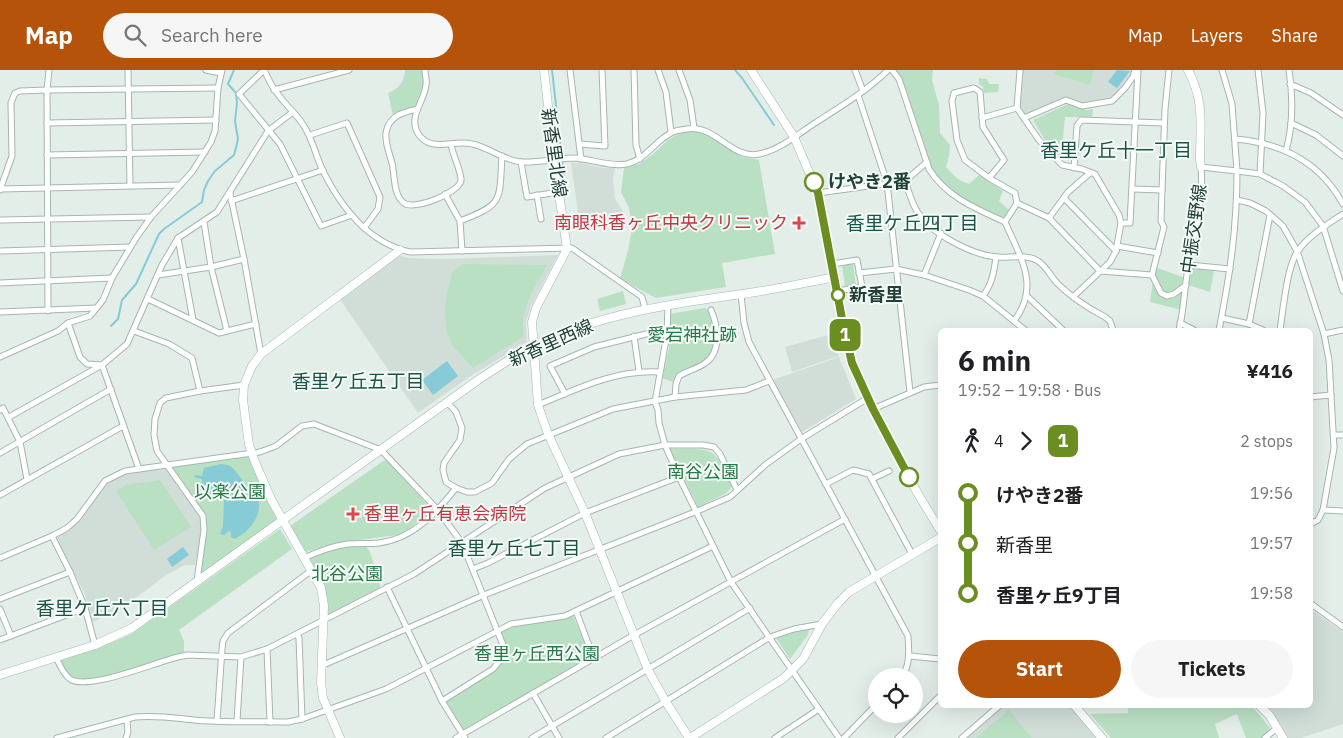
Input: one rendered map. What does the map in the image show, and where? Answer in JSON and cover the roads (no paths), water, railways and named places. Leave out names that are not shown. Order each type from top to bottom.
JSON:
[{"type":"street","points":[[48,311],[47,90],[49,70]]},
{"type":"street","points":[[128,70],[130,186]]},
{"type":"street","points":[[0,357],[58,331],[68,323],[90,316],[103,300],[112,278],[130,247],[151,217],[180,185],[205,152],[213,137],[218,88],[222,72],[206,70]]},
{"type":"street","points":[[352,214],[321,226],[280,144],[239,94],[264,70],[274,90],[303,123],[310,135],[323,170],[333,189],[364,228],[383,242],[400,250],[410,252],[572,248],[642,297],[645,308]]},
{"type":"street","points":[[274,90],[349,70]]},
{"type":"street","points":[[425,70],[426,85],[414,117],[419,135],[427,142],[438,145],[473,144],[521,162],[581,158],[620,165],[640,159],[671,132],[694,128],[719,137],[730,147],[749,154],[759,154],[775,148],[794,137],[858,95],[890,70],[899,79],[927,162],[935,179],[946,190],[966,203],[1005,222],[1026,271],[1027,296],[1022,311],[1014,321]]},
{"type":"street","name":"新香里北線","points":[[544,70],[567,248]]},
{"type":"street","points":[[570,70],[581,158]]},
{"type":"street","points":[[580,144],[604,146],[602,70]]},
{"type":"street","points":[[634,70],[636,145],[640,159]]},
{"type":"street","points":[[658,70],[666,92],[671,132]]},
{"type":"street","points":[[679,70],[690,100],[694,128]]},
{"type":"street","points":[[751,70],[794,137],[818,193],[852,363],[873,409],[918,494],[938,527]]},
{"type":"street","points":[[1020,70],[1017,108],[1062,166],[1095,174],[1119,216],[1121,223],[1116,249],[1110,262],[1073,297]]},
{"type":"street","points":[[1024,118],[1066,100],[1082,106],[1112,101],[1125,88],[1137,70]]},
{"type":"street","points":[[1121,223],[1130,223],[1137,70]]},
{"type":"street","points":[[1169,70],[1164,123],[1161,221],[1164,227],[1152,276],[1161,293],[1167,296],[1174,294],[1186,285]]},
{"type":"street","name":"中振交野線","points":[[1179,328],[1188,265],[1197,230],[1202,185],[1200,102],[1188,70]]},
{"type":"street","points":[[1220,328],[1230,269],[1237,200],[1237,171],[1232,104],[1222,70]]},
{"type":"street","points":[[1258,70],[1263,113],[1260,174]]},
{"type":"street","points":[[1286,151],[1291,123],[1289,70]]},
{"type":"street","points":[[857,71],[863,91]]},
{"type":"street","points":[[1290,84],[1311,93],[1343,115]]},
{"type":"street","points":[[180,185],[0,189],[12,156],[12,97],[20,91],[218,88]]},
{"type":"street","points":[[989,178],[1004,160],[986,132],[982,118],[980,92],[974,88],[954,93],[952,101],[957,140],[965,160],[989,178],[1015,193],[1018,203],[1049,218],[1100,271],[1152,276]]},
{"type":"street","points":[[858,95],[887,183],[910,392]]},
{"type":"street","points":[[982,118],[1017,108]]},
{"type":"street","points":[[417,109],[402,112],[388,126],[385,135],[398,192],[405,204],[412,206],[421,205],[456,189],[461,181],[460,171],[453,155],[451,144]]},
{"type":"street","points":[[9,417],[102,364],[128,344],[158,275],[178,238],[217,212],[268,131],[293,112]]},
{"type":"street","points":[[47,123],[216,120]]},
{"type":"street","points":[[1074,168],[1077,126],[1081,120],[1164,123]]},
{"type":"street","points":[[310,135],[347,123],[380,197],[378,209],[364,228]]},
{"type":"street","points":[[1291,123],[1316,135],[1343,156]]},
{"type":"street","points":[[1235,139],[1262,143],[1299,157],[1323,177],[1334,189],[1343,204]]},
{"type":"street","points":[[47,155],[205,152]]},
{"type":"street","points":[[460,221],[485,212],[497,199],[500,192],[502,156]]},
{"type":"street","points":[[521,162],[527,197],[559,192]]},
{"type":"street","points":[[818,193],[905,181],[927,162]]},
{"type":"street","points":[[1201,166],[1260,174],[1283,186],[1305,202],[1323,227],[1343,291]]},
{"type":"street","points":[[232,201],[323,170]]},
{"type":"street","points":[[1049,218],[1068,192],[1090,172]]},
{"type":"street","points":[[905,181],[918,213],[932,228],[960,246],[976,253],[996,257],[1020,257],[1037,260],[1046,268],[1056,282],[1073,297],[1105,317],[1112,328]]},
{"type":"street","points":[[1133,189],[1162,190]]},
{"type":"street","points":[[230,193],[261,354]]},
{"type":"street","points":[[445,194],[460,221],[462,251]]},
{"type":"street","points":[[537,195],[541,220]]},
{"type":"street","points":[[1064,198],[1116,249],[1158,253]]},
{"type":"street","points":[[1237,200],[1250,203],[1270,214],[1282,226],[1297,251],[1324,334],[1328,360],[1334,448],[1323,510],[1318,520],[1313,522]]},
{"type":"street","points":[[1005,222],[1018,203]]},
{"type":"street","points":[[1249,324],[1270,214]]},
{"type":"street","points":[[1280,328],[1292,266],[1297,251],[1323,227],[1343,214]]},
{"type":"street","points":[[0,220],[151,217]]},
{"type":"street","points":[[204,222],[212,267],[228,331]]},
{"type":"street","points":[[924,275],[941,233]]},
{"type":"street","points":[[178,238],[193,320]]},
{"type":"street","points":[[0,251],[130,247]]},
{"type":"street","points":[[567,248],[536,308],[532,322],[532,346],[538,405],[548,434],[585,513],[648,670],[689,738],[770,688],[792,670],[803,659],[822,624],[849,592],[938,539]]},
{"type":"street","points":[[340,738],[327,710],[321,684],[324,621],[323,598],[312,570],[282,521],[251,453],[245,419],[244,385],[252,366],[261,354],[400,250]]},
{"type":"street","points":[[983,296],[990,287],[996,257]]},
{"type":"street","points":[[158,275],[212,267],[244,259]]},
{"type":"street","points":[[833,264],[857,260],[862,287],[837,291]]},
{"type":"street","points":[[1188,265],[1230,269]]},
{"type":"street","points":[[859,273],[896,269],[924,275],[970,290],[983,296],[1022,328]]},
{"type":"street","name":"新香里西線","points":[[0,674],[95,645],[132,628],[507,361],[532,346],[613,317],[645,308],[741,294],[835,277]]},
{"type":"street","points":[[0,283],[112,278]]},
{"type":"street","points":[[741,294],[744,323],[749,342],[908,636],[910,656],[907,668]]},
{"type":"street","points":[[1027,296],[1061,328]]},
{"type":"street","points":[[148,299],[219,332],[256,324]]},
{"type":"street","points":[[668,305],[667,334],[655,402],[666,445],[695,512],[731,582],[839,738]]},
{"type":"street","points":[[0,312],[97,308]]},
{"type":"street","points":[[676,398],[676,384],[679,376],[706,364],[713,354],[717,334],[711,310]]},
{"type":"street","points":[[1222,318],[1258,328]]},
{"type":"street","points":[[68,323],[80,357],[87,364],[102,364]]},
{"type":"street","points":[[1180,323],[1190,328]]},
{"type":"street","points":[[1324,334],[1343,330]]},
{"type":"street","points":[[134,331],[169,344],[192,358],[200,391]]},
{"type":"street","points":[[564,394],[550,366],[594,347],[650,333]]},
{"type":"street","points":[[634,336],[639,372]]},
{"type":"street","points":[[102,364],[139,469]]},
{"type":"street","points":[[538,405],[600,380],[639,372],[659,372]]},
{"type":"street","points":[[448,403],[456,412],[462,428],[460,440],[444,463],[443,470],[446,482],[466,492],[475,492],[482,490],[492,483],[509,459],[527,444],[613,409],[676,398],[746,390],[769,381]]},
{"type":"street","points":[[197,581],[204,530],[203,516],[156,451],[155,419],[160,403],[166,398],[244,385]]},
{"type":"street","points":[[873,409],[924,387],[938,386]]},
{"type":"street","points":[[0,453],[111,389]]},
{"type":"street","points":[[1313,397],[1331,395]]},
{"type":"street","points":[[321,666],[484,595],[730,497],[765,465],[802,439],[868,398]]},
{"type":"street","points":[[0,410],[3,408],[9,417],[20,442],[27,479]]},
{"type":"street","points":[[0,558],[67,528],[77,519],[105,481],[125,472],[251,453],[276,446],[302,426],[314,424],[381,450],[437,509],[462,543],[498,629],[503,646],[502,658],[493,669],[442,701]]},
{"type":"street","points":[[0,495],[124,426]]},
{"type":"street","points":[[1334,435],[1343,435]]},
{"type":"street","points":[[56,657],[64,674],[69,679],[81,683],[104,679],[178,657],[241,657],[267,649],[414,574],[545,488],[620,454],[666,445],[703,445],[714,447],[720,454],[737,490]]},
{"type":"street","points":[[826,484],[853,470],[869,474],[912,554]]},
{"type":"street","points":[[872,479],[889,471]]},
{"type":"street","points":[[473,569],[585,513],[679,477]]},
{"type":"street","points":[[304,558],[334,546],[379,543],[396,539],[417,529],[456,488]]},
{"type":"street","points":[[1323,510],[1343,511]]},
{"type":"street","points":[[456,738],[463,736],[594,658],[845,519]]},
{"type":"street","points":[[52,536],[85,608],[95,645]]},
{"type":"street","points":[[57,738],[135,718],[158,716],[195,720],[270,722],[288,722],[302,719],[386,689],[498,629],[516,622],[565,616],[713,546]]},
{"type":"street","points":[[217,720],[223,641],[228,633],[312,570]]},
{"type":"street","points":[[0,599],[70,572]]},
{"type":"street","points":[[387,587],[442,701],[463,736]]},
{"type":"street","points":[[1313,605],[1343,627]]},
{"type":"street","points":[[0,608],[11,636]]},
{"type":"street","points":[[0,640],[85,608]]},
{"type":"street","points":[[532,738],[750,608]]},
{"type":"street","points":[[576,611],[594,658]]},
{"type":"street","points":[[606,738],[770,637],[794,629],[822,624]]},
{"type":"street","points":[[297,634],[300,638],[302,719]]},
{"type":"street","points":[[267,649],[270,722]]},
{"type":"street","points":[[910,656],[938,658]]},
{"type":"street","points":[[237,721],[241,657]]},
{"type":"street","points":[[534,693],[559,738]]},
{"type":"street","points":[[898,738],[938,698]]},
{"type":"street","points":[[962,738],[997,708]]},
{"type":"street","points":[[1077,708],[1102,738]]},
{"type":"street","points":[[1262,708],[1270,716],[1283,738]]},
{"type":"street","points":[[775,738],[819,709]]},
{"type":"street","points":[[844,738],[868,713]]},
{"type":"street","points":[[126,721],[128,732],[126,738]]},
{"type":"street","points":[[1264,738],[1277,728]]},
{"type":"water","points":[[1117,70],[1130,71],[1117,88],[1108,82]]},
{"type":"water","points":[[447,361],[458,376],[433,395],[422,380]]},
{"type":"water","points":[[221,464],[233,468],[259,501],[258,513],[253,524],[245,533],[234,539],[229,531],[224,535],[220,534],[223,526],[224,501],[221,498],[204,494],[200,490],[202,489],[202,479],[194,477],[195,475],[202,476],[204,468]]},
{"type":"water","points":[[183,547],[189,555],[172,567],[167,559]]},
{"type":"waterway","points":[[111,326],[118,319],[122,300],[136,284],[159,234],[202,202],[208,181],[215,171],[234,155],[238,139],[235,121],[237,103],[236,93],[228,84],[234,70]]},
{"type":"waterway","points":[[552,70],[566,195]]},
{"type":"waterway","points":[[735,70],[774,125]]},
{"type":"place","name":"けやき2番","points":[[814,182]]},
{"type":"place","name":"南眼科香ヶ丘中央クリニック","points":[[799,223]]},
{"type":"place","name":"新香里","points":[[838,295]]},
{"type":"place","name":"香里ヶ丘有恵会病院","points":[[353,514]]},
{"type":"district","name":"香里ケ丘十一丁目","points":[[1116,150]]},
{"type":"district","name":"香里ケ丘四丁目","points":[[912,223]]},
{"type":"district","name":"香里ケ丘五丁目","points":[[358,381]]},
{"type":"district","name":"香里ケ丘七丁目","points":[[514,548]]},
{"type":"district","name":"香里ケ丘六丁目","points":[[102,608]]},
{"type":"park label","name":"愛宕神社跡","points":[[692,335]]},
{"type":"park label","name":"南谷公園","points":[[703,472]]},
{"type":"park label","name":"以楽公園","points":[[230,492]]},
{"type":"park label","name":"北谷公園","points":[[347,574]]},
{"type":"park label","name":"香里ヶ丘西公園","points":[[537,654]]}]
